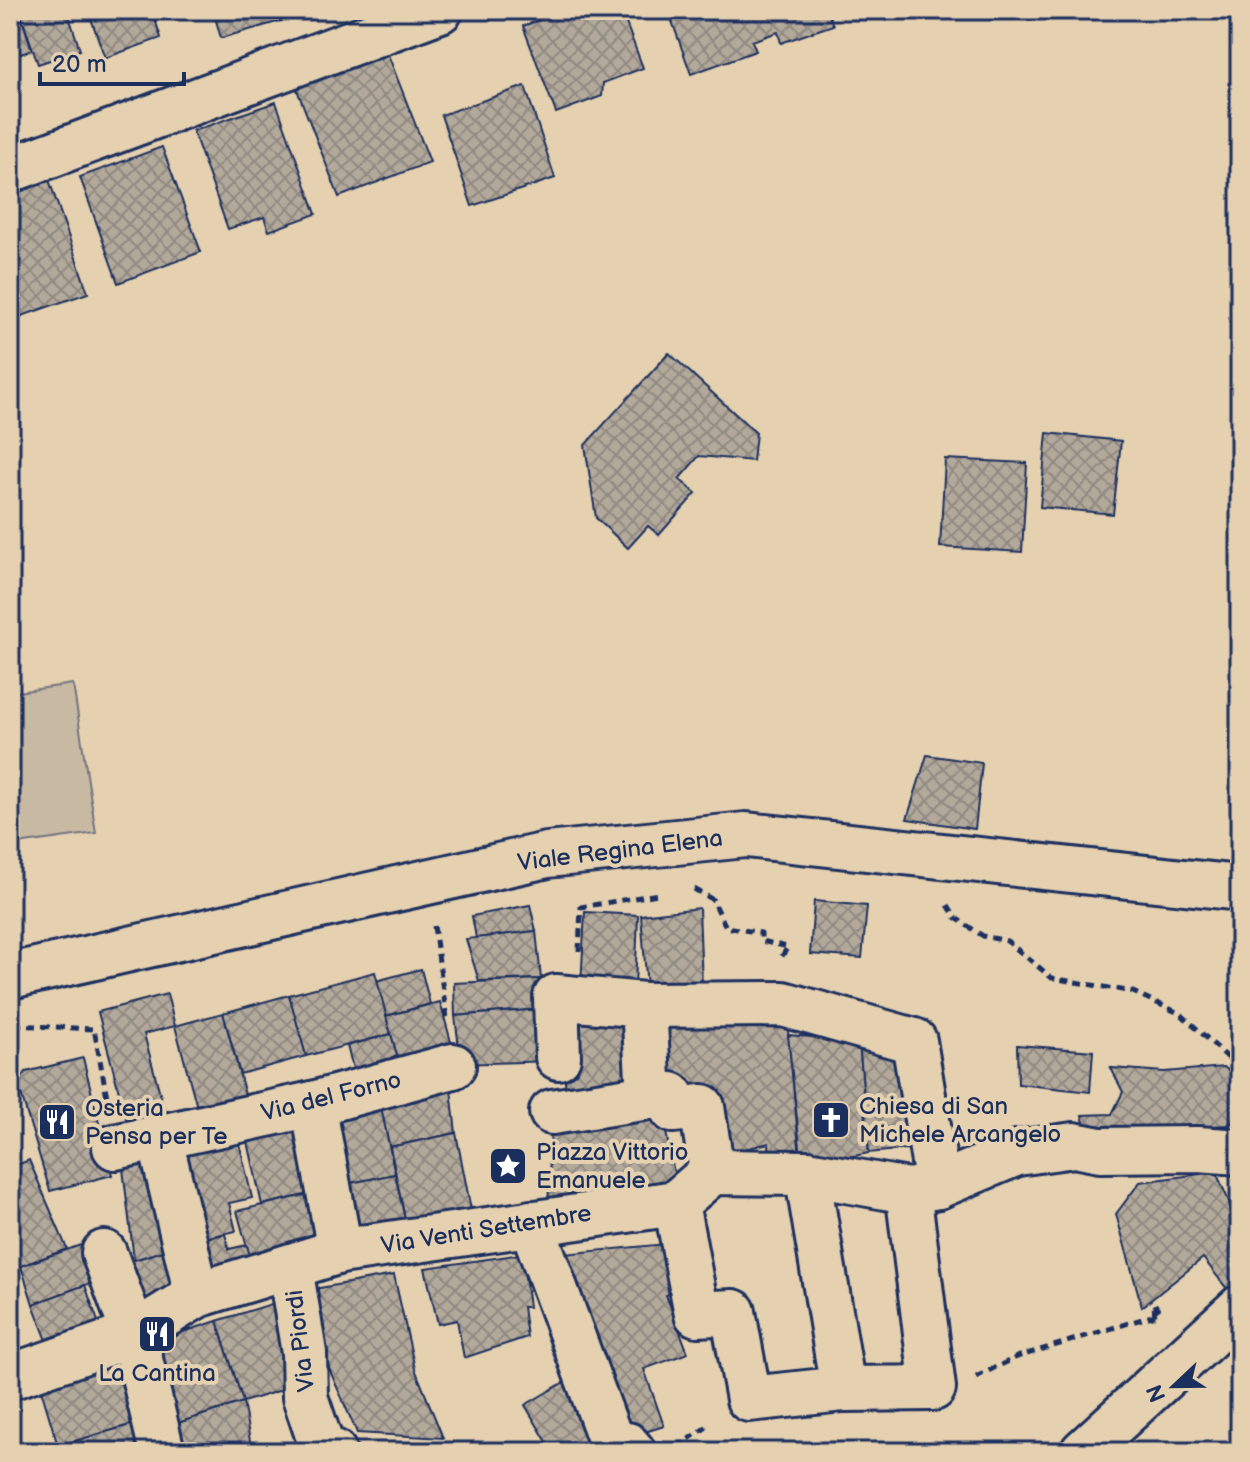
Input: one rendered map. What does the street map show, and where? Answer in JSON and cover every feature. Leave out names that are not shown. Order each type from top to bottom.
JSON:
[{"type":"street","points":[[10,170],[440,10]]},
{"type":"street","name":"Viale Regina Elena","points":[[10,976],[547,855],[746,835],[1240,888]]},
{"type":"street","points":[[558,1057],[556,997],[644,1005],[783,1004],[914,1041],[923,1188],[933,1388],[843,1389],[749,1399],[733,1312],[697,1314],[676,1203],[712,1172],[807,1173],[923,1188],[1017,1153],[1074,1145],[1100,1150],[1240,1152]]},
{"type":"street","points":[[644,1005],[649,1097]]},
{"type":"street","name":"Via del Forno","points":[[115,1147],[313,1104],[453,1066]]},
{"type":"street","points":[[552,1112],[671,1095],[673,1110],[702,1107],[712,1172]]},
{"type":"street","points":[[313,1104],[340,1251]]},
{"type":"street","points":[[159,1135],[197,1295]]},
{"type":"street","points":[[807,1173],[843,1389]]},
{"type":"street","name":"Via Venti Settembre","points":[[17,1375],[134,1334],[197,1295],[340,1251],[676,1203]]},
{"type":"street","points":[[531,1223],[612,1444],[627,1445],[633,1452]]},
{"type":"street","points":[[104,1253],[134,1334],[162,1452]]},
{"type":"street","name":"Via Piordi","points":[[290,1267],[304,1353],[305,1397],[323,1450],[334,1452]]},
{"type":"street","points":[[1083,1452],[1240,1308]]},
{"type":"path","points":[[624,848],[713,900],[726,927],[761,933],[761,941],[788,947],[776,963]]},
{"type":"path","points":[[942,858],[925,868],[956,918],[983,936],[1007,941],[1052,978],[1133,992],[1181,1014],[1240,1069]]},
{"type":"path","points":[[428,881],[453,1066]]},
{"type":"path","points":[[680,891],[694,889]]},
{"type":"path","points":[[576,999],[581,907],[666,893]]},
{"type":"path","points":[[933,1388],[984,1375],[1017,1357],[1108,1329],[1152,1316],[1155,1320],[1154,1303],[1190,1354]]},
{"type":"shaded area","points":[[73,684],[96,833],[10,845],[10,693]]},
{"type":"building","points":[[10,10],[19,10],[32,50],[10,58]]},
{"type":"building","points":[[19,10],[67,10],[80,50],[38,64]]},
{"type":"building","points":[[88,10],[152,10],[161,38],[105,58]]},
{"type":"building","points":[[213,10],[281,10],[284,20],[221,38]]},
{"type":"building","points":[[566,10],[621,10],[643,68],[603,83],[602,96],[556,113],[523,26]]},
{"type":"building","points":[[668,10],[827,10],[833,25],[781,43],[778,32],[752,41],[756,51],[691,74]]},
{"type":"building","points":[[387,52],[430,162],[339,197],[296,87]]},
{"type":"building","points":[[525,86],[555,178],[472,206],[441,115]]},
{"type":"building","points":[[276,102],[316,214],[269,231],[264,217],[228,229],[193,131]]},
{"type":"building","points":[[162,147],[201,252],[118,283],[80,177]]},
{"type":"building","points":[[48,177],[88,293],[10,320],[10,190]]},
{"type":"building","points":[[669,353],[756,433],[753,461],[699,456],[679,479],[696,493],[659,535],[648,526],[628,548],[596,518],[585,445]]},
{"type":"building","points":[[1047,433],[1121,441],[1113,514],[1040,507]]},
{"type":"building","points":[[945,459],[1027,463],[1022,552],[940,547]]},
{"type":"building","points":[[927,755],[982,763],[975,829],[907,819]]},
{"type":"building","points":[[814,901],[867,906],[862,958],[810,954]]},
{"type":"building","points":[[530,905],[536,931],[476,938],[472,916]]},
{"type":"building","points":[[699,908],[702,984],[647,988],[641,915]]},
{"type":"building","points":[[585,912],[638,915],[635,988],[581,986]]},
{"type":"building","points":[[536,931],[541,979],[479,981],[466,939]]},
{"type":"building","points":[[421,969],[430,1004],[386,1016],[376,981]]},
{"type":"building","points":[[375,972],[391,1034],[306,1056],[289,995]]},
{"type":"building","points":[[541,979],[541,1009],[455,1016],[454,983]]},
{"type":"building","points":[[167,994],[175,1026],[144,1034],[165,1112],[127,1122],[98,1012]]},
{"type":"building","points":[[289,995],[306,1056],[240,1074],[223,1013]]},
{"type":"building","points":[[440,1002],[456,1060],[402,1074],[386,1016]]},
{"type":"building","points":[[541,1009],[551,1061],[461,1064],[455,1016]]},
{"type":"building","points":[[223,1013],[248,1106],[200,1118],[175,1026]]},
{"type":"building","points":[[624,1018],[628,1099],[566,1101],[562,1021]]},
{"type":"building","points":[[787,1020],[800,1158],[770,1160],[769,1143],[724,1154],[664,1086],[661,1024]]},
{"type":"building","points":[[391,1034],[402,1074],[358,1086],[347,1046]]},
{"type":"building","name":"Chiesa di San Michele Arcangelo","points":[[788,1035],[859,1041],[869,1153],[802,1166]]},
{"type":"building","points":[[859,1041],[910,1051],[926,1147],[869,1153]]},
{"type":"building","points":[[1017,1045],[1093,1051],[1090,1092],[1018,1084]]},
{"type":"building","points":[[83,1058],[112,1175],[50,1191],[18,1084],[26,1072]]},
{"type":"building","points":[[1224,1067],[1240,1080],[1240,1117],[1228,1125],[1087,1133],[1082,1115],[1112,1114],[1123,1092],[1111,1068],[1164,1072]]},
{"type":"building","points":[[449,1072],[456,1133],[389,1147],[378,1093]]},
{"type":"building","points":[[378,1093],[395,1174],[351,1183],[335,1104]]},
{"type":"building","points":[[662,1112],[677,1188],[548,1213],[551,1127]]},
{"type":"building","points":[[296,1117],[314,1193],[262,1205],[245,1128]]},
{"type":"building","points":[[236,1129],[252,1198],[229,1203],[236,1231],[190,1241],[168,1144]]},
{"type":"building","points":[[456,1133],[474,1225],[409,1238],[390,1147]]},
{"type":"building","points":[[153,1147],[175,1247],[134,1260],[121,1152]]},
{"type":"building","points":[[29,1160],[67,1249],[10,1270],[10,1168]]},
{"type":"building","points":[[1216,1172],[1231,1206],[1240,1202],[1240,1287],[1231,1294],[1203,1258],[1142,1307],[1116,1214],[1140,1182]]},
{"type":"building","points":[[395,1174],[409,1238],[364,1247],[351,1183]]},
{"type":"building","points":[[314,1193],[327,1249],[254,1273],[237,1211]]},
{"type":"building","points":[[225,1234],[229,1249],[247,1245],[254,1273],[203,1284],[193,1241]]},
{"type":"building","points":[[92,1241],[105,1278],[33,1304],[21,1266]]},
{"type":"building","points":[[666,1244],[684,1288],[666,1295],[688,1353],[644,1369],[664,1426],[616,1441],[552,1255]]},
{"type":"building","points":[[175,1247],[189,1288],[132,1307],[119,1265]]},
{"type":"building","points":[[522,1254],[529,1307],[523,1307],[527,1337],[464,1358],[457,1320],[438,1324],[425,1268]]},
{"type":"building","points":[[394,1275],[415,1369],[443,1438],[357,1433],[330,1371],[308,1290]]},
{"type":"building","points":[[85,1285],[102,1333],[51,1351],[33,1304]]},
{"type":"building","points":[[281,1301],[288,1388],[243,1402],[217,1321]]},
{"type":"building","points":[[217,1321],[243,1402],[172,1425],[146,1344]]},
{"type":"building","points":[[123,1347],[144,1421],[58,1446],[36,1373]]},
{"type":"building","points":[[578,1374],[627,1452],[553,1452],[525,1405]]},
{"type":"building","points":[[243,1402],[252,1452],[180,1452],[172,1425]]},
{"type":"building","points":[[144,1421],[153,1452],[60,1452],[58,1446]]},
{"type":"place","name":"Chiesa di San Michele Arcangelo","points":[[831,1120]]},
{"type":"place","name":"Osteria Pensa per Te","points":[[57,1122]]},
{"type":"place","name":"Piazza Vittorio Emanuele","points":[[508,1166]]},
{"type":"place","name":"La Cantina","points":[[157,1334]]}]
